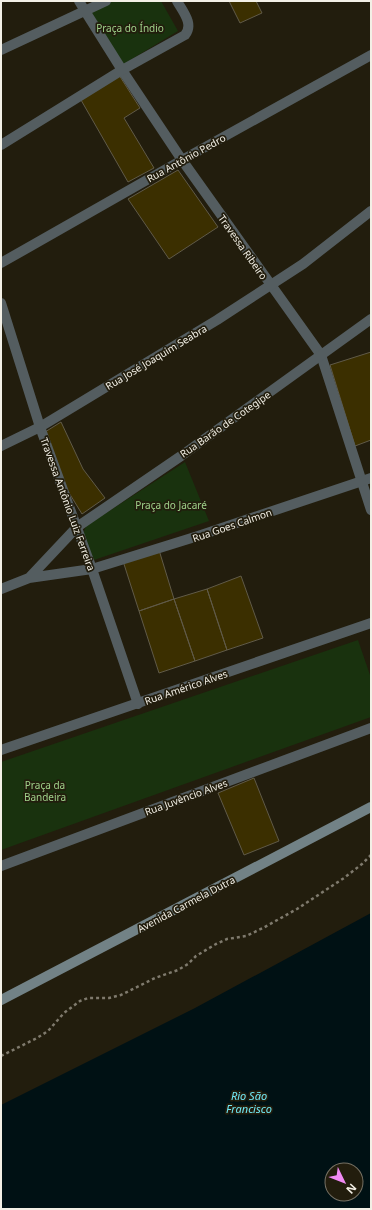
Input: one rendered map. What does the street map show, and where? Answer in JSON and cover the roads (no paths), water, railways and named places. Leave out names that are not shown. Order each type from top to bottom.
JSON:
[{"type":"main road","name":"Avenida Carmela Dutra","points":[[1,1000],[371,806]]},
{"type":"street","name":"Travessa Ribeiro","points":[[79,1],[122,70],[182,160],[321,355],[371,510]]},
{"type":"street","points":[[1,50],[106,1]]},
{"type":"street","points":[[1,144],[122,70],[185,35],[188,31],[189,23],[177,1]]},
{"type":"street","name":"Rua Antônio Pedro","points":[[1,263],[371,55]]},
{"type":"street","name":"Rua José Joaquim Seabra","points":[[1,446],[40,427],[217,320],[303,264],[371,211]]},
{"type":"street","name":"Travessa Antônio Luiz Ferreira","points":[[1,303],[40,427],[77,526],[138,704]]},
{"type":"street","name":"Rua Barão de Cotegipe","points":[[30,578],[77,526],[180,456],[371,319]]},
{"type":"street","name":"Rua Goes Calmon","points":[[30,578],[92,569],[198,536],[361,480],[371,478]]},
{"type":"street","points":[[1,589],[30,578]]},
{"type":"street","name":"Rua Américo Alves","points":[[1,750],[371,623]]},
{"type":"street","name":"Rua Juvêncio Alves","points":[[1,866],[371,728]]},
{"type":"water","name":"Rio São Francisco","points":[[371,913],[371,1209],[1,1209],[1,1105],[195,1008]]},
{"type":"park label","name":"Praça do Índio","points":[[130,28]]},
{"type":"park label","name":"Praça do Jacaré","points":[[171,505]]},
{"type":"park label","name":"Praça da Bandeira","points":[[45,790]]}]
